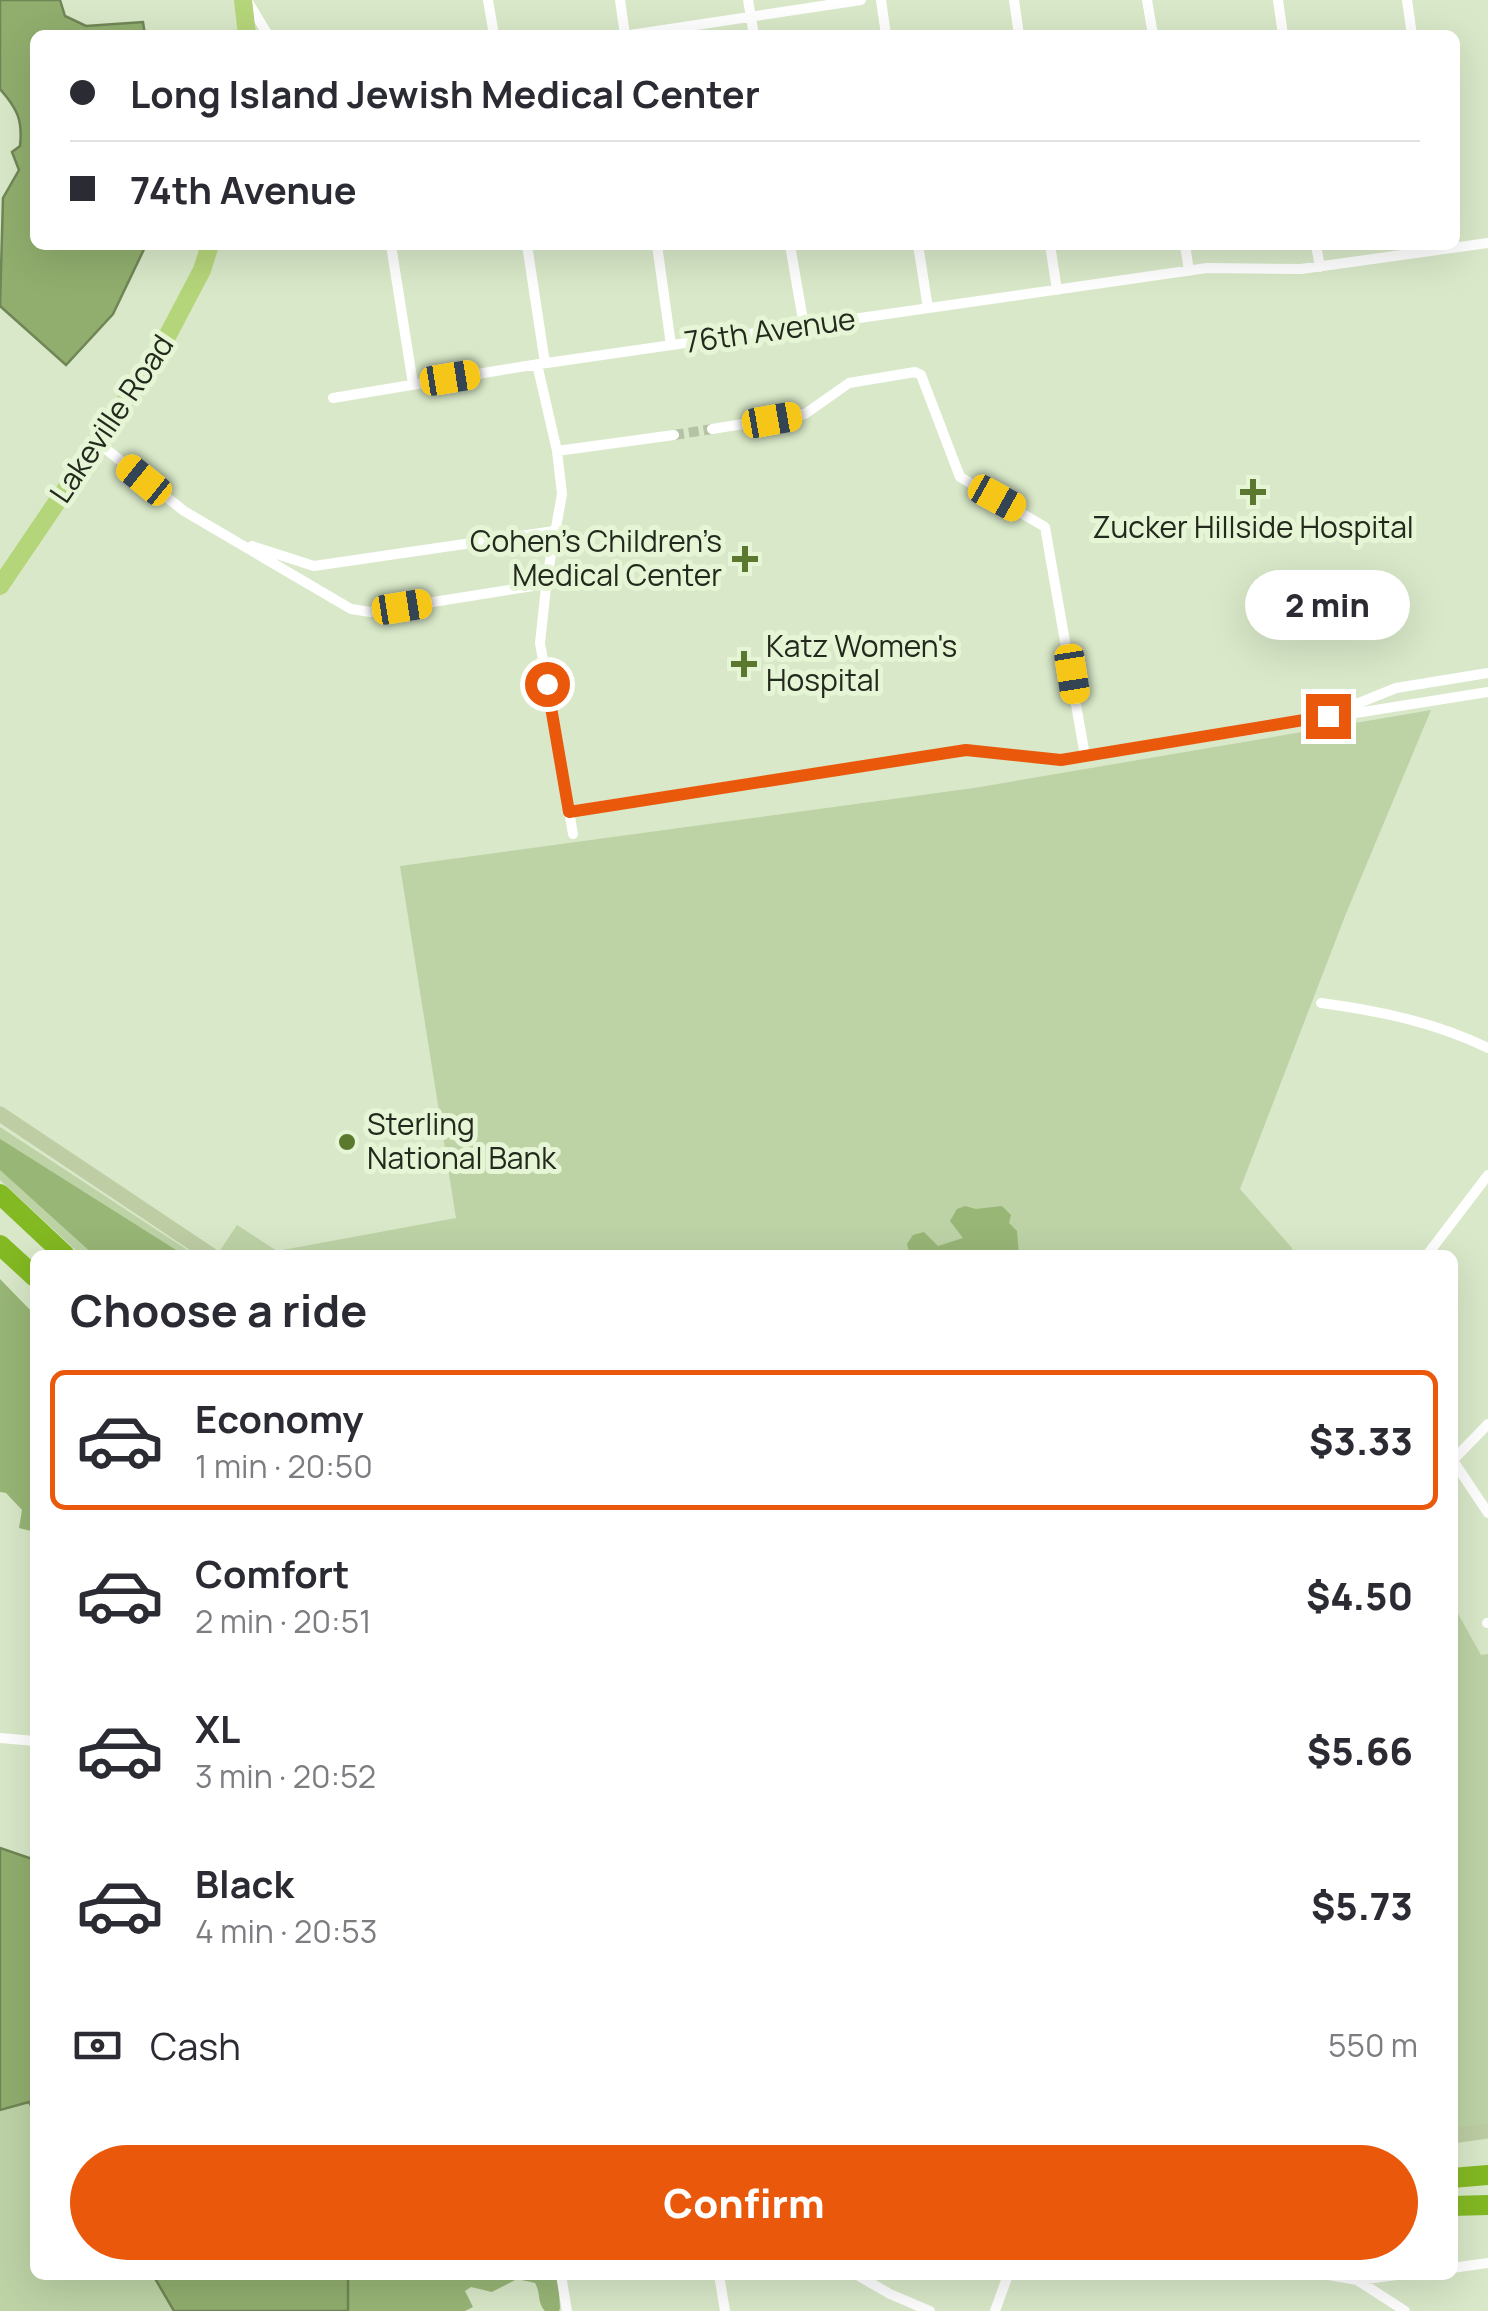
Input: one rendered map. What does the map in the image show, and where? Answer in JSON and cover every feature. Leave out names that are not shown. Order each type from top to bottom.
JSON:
[{"type":"highway","points":[[0,1194],[60,1250]]},
{"type":"highway","points":[[0,1245],[30,1273]]},
{"type":"highway","points":[[0,1254],[30,1275]]},
{"type":"highway","points":[[1458,2178],[1488,2175]]},
{"type":"highway","points":[[1458,2206],[1488,2205]]},
{"type":"main road","points":[[245,0],[246,30]]},
{"type":"main road","name":"Lakeville Road","points":[[0,586],[174,326],[208,250]]},
{"type":"main road","points":[[0,1114],[204,1250]]},
{"type":"main road","points":[[1458,2135],[1488,2132]]},
{"type":"street","points":[[245,0],[265,30]]},
{"type":"street","points":[[488,0],[493,30]]},
{"type":"street","points":[[620,0],[627,30]]},
{"type":"street","points":[[748,0],[753,30]]},
{"type":"street","points":[[660,30],[861,0]]},
{"type":"street","points":[[881,0],[885,30]]},
{"type":"street","points":[[1014,0],[1018,30]]},
{"type":"street","points":[[1147,0],[1151,30]]},
{"type":"street","points":[[1278,0],[1283,30]]},
{"type":"street","points":[[1407,0],[1411,30]]},
{"type":"street","points":[[1460,246],[1488,243]]},
{"type":"street","points":[[393,250],[412,384]]},
{"type":"street","points":[[528,250],[562,494],[540,643],[573,834]]},
{"type":"street","points":[[657,250],[671,345]]},
{"type":"street","points":[[791,250],[804,326]]},
{"type":"street","points":[[919,250],[928,308]]},
{"type":"street","points":[[1051,250],[1057,290]]},
{"type":"street","points":[[1186,250],[1189,271]]},
{"type":"street","points":[[1317,250],[1320,266],[1426,250]]},
{"type":"street","name":"76th Avenue","points":[[333,398],[541,363],[1207,268],[1320,266]]},
{"type":"street","points":[[712,429],[806,414],[850,383],[915,372],[921,375],[960,477],[1046,527],[1085,756]]},
{"type":"street","points":[[557,452],[674,435]]},
{"type":"street","points":[[98,442],[184,511],[361,612],[546,584]]},
{"type":"street","points":[[232,539],[314,566],[554,532]]},
{"type":"street","points":[[1328,716],[1396,688],[1488,672]]},
{"type":"street","points":[[569,812],[966,750],[1061,760],[1488,692]]},
{"type":"street","points":[[1321,1004],[1385,1012],[1455,1032],[1488,1048]]},
{"type":"street","points":[[1432,1250],[1488,1175]]},
{"type":"street","points":[[1458,1454],[1488,1424]]},
{"type":"street","points":[[1458,1467],[1488,1513]]},
{"type":"street","points":[[0,1738],[30,1741]]},
{"type":"street","points":[[1458,2267],[1488,2263]]},
{"type":"street","points":[[562,2280],[567,2311]]},
{"type":"street","points":[[720,2280],[726,2311]]},
{"type":"street","points":[[865,2280],[930,2311]]},
{"type":"street","points":[[995,2311],[1006,2280]]},
{"type":"street","points":[[1357,2280],[1406,2311]]},
{"type":"street","points":[[1374,2311],[1382,2297]]},
{"type":"shaded area","points":[[0,0],[60,0],[65,16],[86,26],[143,22],[144,30],[30,30],[30,250],[144,250],[113,314],[66,365],[0,306],[3,198],[19,170],[12,152],[20,146],[21,129],[11,102],[0,89]]},
{"type":"shaded area","points":[[1431,710],[1345,916],[1240,1189],[1292,1250],[282,1250],[456,1218],[400,866],[974,788]]},
{"type":"shaded area","points":[[0,1127],[187,1250],[76,1250],[0,1180]]},
{"type":"shaded area","points":[[0,1139],[176,1250],[88,1250],[0,1170]]},
{"type":"shaded area","points":[[1002,1206],[1011,1215],[1009,1223],[1017,1231],[1019,1250],[909,1250],[907,1244],[913,1235],[924,1232],[938,1246],[963,1238],[950,1221],[957,1209]]},
{"type":"shaded area","points":[[237,1225],[275,1250],[220,1250]]},
{"type":"shaded area","points":[[0,1279],[30,1310],[30,1531],[19,1528],[22,1510],[6,1493],[0,1492]]},
{"type":"shaded area","points":[[1458,1614],[1481,1655],[1488,1654],[1488,2131],[1458,2135]]},
{"type":"shaded area","points":[[0,1848],[30,1858],[30,2104],[0,2110]]},
{"type":"shaded area","points":[[30,2102],[30,2280],[156,2280],[174,2311],[0,2311],[0,2110]]},
{"type":"shaded area","points":[[156,2280],[348,2280],[348,2311],[174,2311]]},
{"type":"shaded area","points":[[348,2280],[515,2280],[492,2292],[471,2287],[465,2291],[473,2307],[465,2311],[348,2311]]},
{"type":"shaded area","points":[[522,2280],[558,2280],[559,2311],[545,2311],[535,2283]]},
{"type":"tunnel","points":[[674,435],[712,429]]},
{"type":"place","name":"Zucker Hillside Hospital","points":[[1253,492]]},
{"type":"place","name":"Cohen’s Children’s Medical Center","points":[[745,559]]},
{"type":"place","name":"Katz Women's Hospital","points":[[744,664]]},
{"type":"place","name":"Sterling National Bank","points":[[347,1142]]},
{"type":"route","points":[[547,684],[569,812],[966,750],[1061,760],[1328,716]]}]
